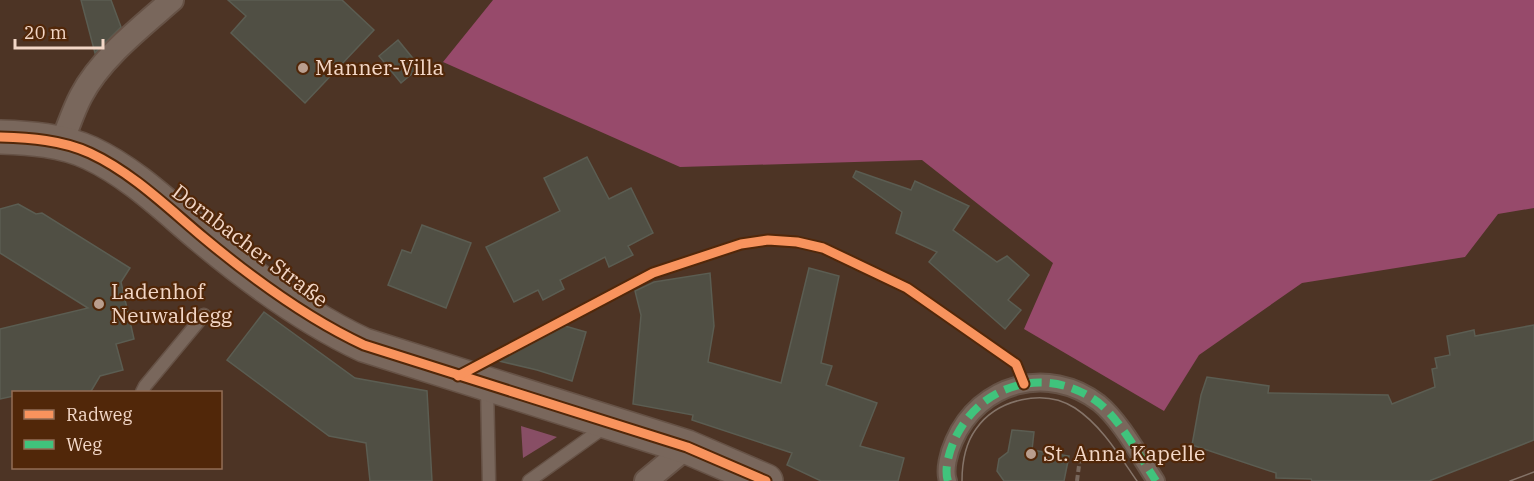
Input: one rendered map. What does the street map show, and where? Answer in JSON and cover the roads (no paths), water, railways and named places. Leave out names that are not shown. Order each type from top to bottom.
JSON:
[{"type":"main road","name":"Dornbacher Straße","points":[[0,137],[34,139],[61,144],[88,152],[111,164],[240,266],[275,291],[363,345],[687,447],[766,481]]},
{"type":"street","points":[[61,144],[82,94],[102,67],[124,43],[172,0]]},
{"type":"street","points":[[948,481],[946,476],[951,446],[966,417],[979,404],[996,393],[1016,385],[1036,382],[1059,384],[1099,403],[1113,418],[1156,481]]},
{"type":"street","points":[[646,481],[687,447]]},
{"type":"lane","points":[[143,391],[204,315]]},
{"type":"lane","points":[[487,384],[489,481]]},
{"type":"lane","points":[[529,481],[611,422]]},
{"type":"tram line","points":[[962,481],[967,447],[976,429],[996,410],[1008,404],[1036,398],[1063,402],[1085,415],[1109,442],[1137,481]]},
{"type":"tram line","points":[[1510,481],[1534,472]]},
{"type":"place","name":"Manner-Villa","points":[[303,68]]},
{"type":"place","name":"Ladenhof Neuwaldegg","points":[[99,304]]},
{"type":"place","name":"St. Anna Kapelle","points":[[1031,454]]}]
